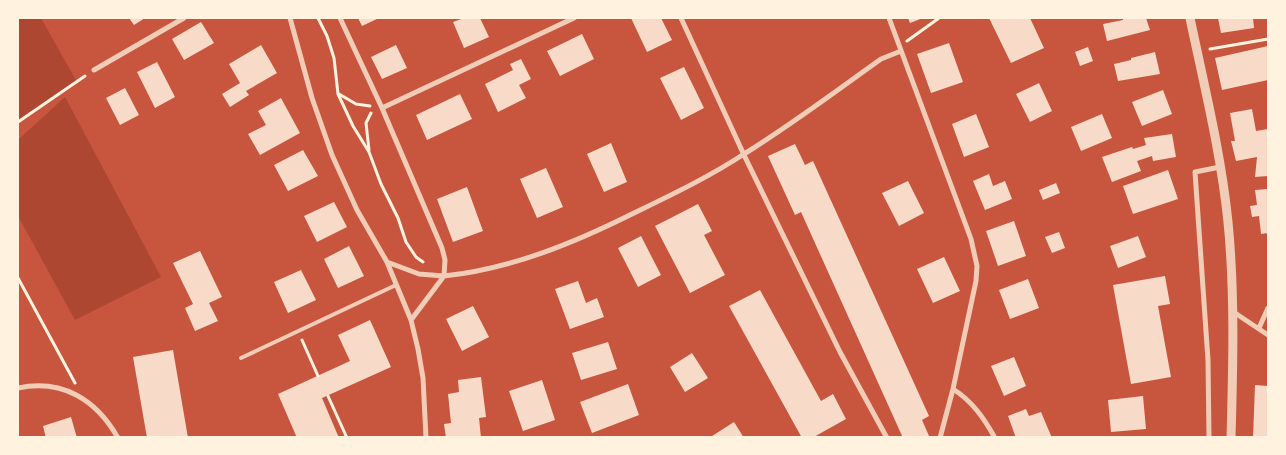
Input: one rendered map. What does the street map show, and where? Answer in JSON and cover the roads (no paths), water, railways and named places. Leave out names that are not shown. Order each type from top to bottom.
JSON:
[{"type":"street","points":[[94,70],[184,18]]},
{"type":"street","points":[[290,18],[312,98],[332,155],[357,210],[387,262],[411,320],[423,378],[426,438]]},
{"type":"street","points":[[340,18],[381,105],[442,248],[445,260],[444,276],[411,320]]},
{"type":"street","points":[[381,105],[574,18]]},
{"type":"street","points":[[681,18],[744,155],[840,352],[887,438]]},
{"type":"street","points":[[889,18],[971,239],[977,266],[976,281],[953,389],[940,438]]},
{"type":"street","points":[[1190,18],[1220,167],[1228,222],[1233,376],[1231,438]]},
{"type":"street","points":[[387,262],[419,274],[444,276],[477,272],[510,264],[569,243],[637,211],[744,155],[881,59],[900,49]]},
{"type":"street","points":[[1209,438],[1208,360],[1195,172],[1220,167]]},
{"type":"street","points":[[1259,328],[1268,308]]},
{"type":"street","points":[[1232,311],[1268,335]]},
{"type":"street","points":[[18,388],[44,386],[62,388],[84,399],[104,417],[118,438]]},
{"type":"street","points":[[953,389],[966,397],[978,411],[995,438]]},
{"type":"lane","points":[[241,358],[396,285]]}]
